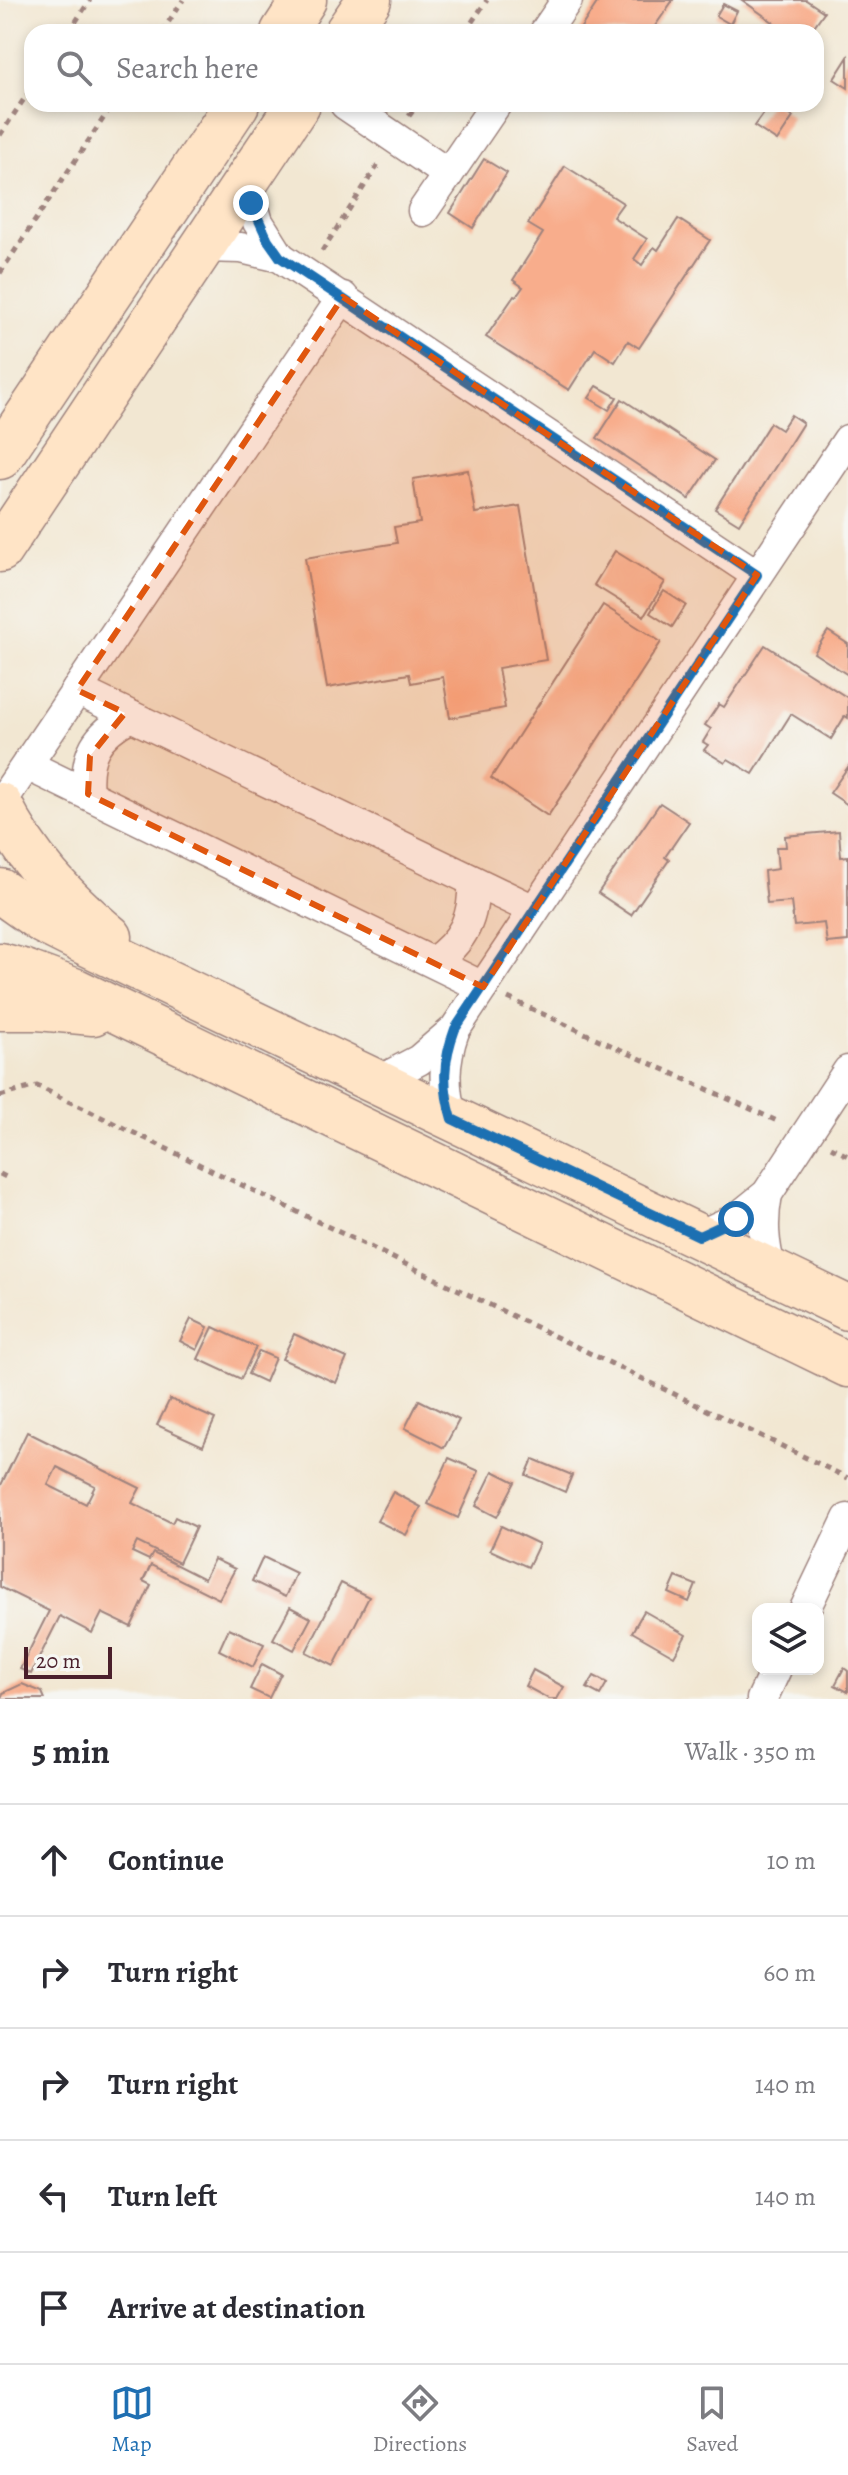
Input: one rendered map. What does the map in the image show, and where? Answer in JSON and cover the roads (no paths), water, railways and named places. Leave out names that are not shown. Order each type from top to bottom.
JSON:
[{"type":"main road","points":[[288,24],[304,0]]},
{"type":"main road","points":[[352,24],[369,0]]},
{"type":"main road","points":[[4,448],[75,349],[232,112]]},
{"type":"main road","points":[[3,552],[293,112]]},
{"type":"main road","points":[[0,805],[13,831],[48,880],[68,902],[151,973]]},
{"type":"main road","points":[[0,891],[44,922],[848,1308]]},
{"type":"main road","points":[[0,965],[76,991],[848,1365]]},
{"type":"main road","points":[[0,1008],[127,1016]]},
{"type":"street","points":[[550,24],[567,0]]},
{"type":"street","points":[[357,112],[448,174]]},
{"type":"street","points":[[423,211],[491,112]]},
{"type":"street","points":[[246,182],[258,222],[280,257]]},
{"type":"street","points":[[202,247],[241,248],[280,257],[757,575]]},
{"type":"street","points":[[0,805],[343,297]]},
{"type":"street","points":[[452,1119],[445,1097],[444,1073],[447,1051],[455,1029],[848,440]]},
{"type":"street","points":[[77,690],[534,910]]},
{"type":"street","points":[[88,794],[86,775],[90,756],[99,739],[113,725],[131,716]]},
{"type":"street","points":[[27,765],[483,987]]},
{"type":"street","points":[[433,962],[458,942],[466,928],[474,897],[473,881]]},
{"type":"street","points":[[377,1082],[419,1060],[455,1029]]},
{"type":"street","points":[[699,1236],[736,1219],[767,1194],[848,1071]]},
{"type":"street","points":[[767,1194],[763,1232],[771,1270]]},
{"type":"street","points":[[808,1603],[848,1519]]},
{"type":"street","points":[[762,1699],[773,1675]]}]
